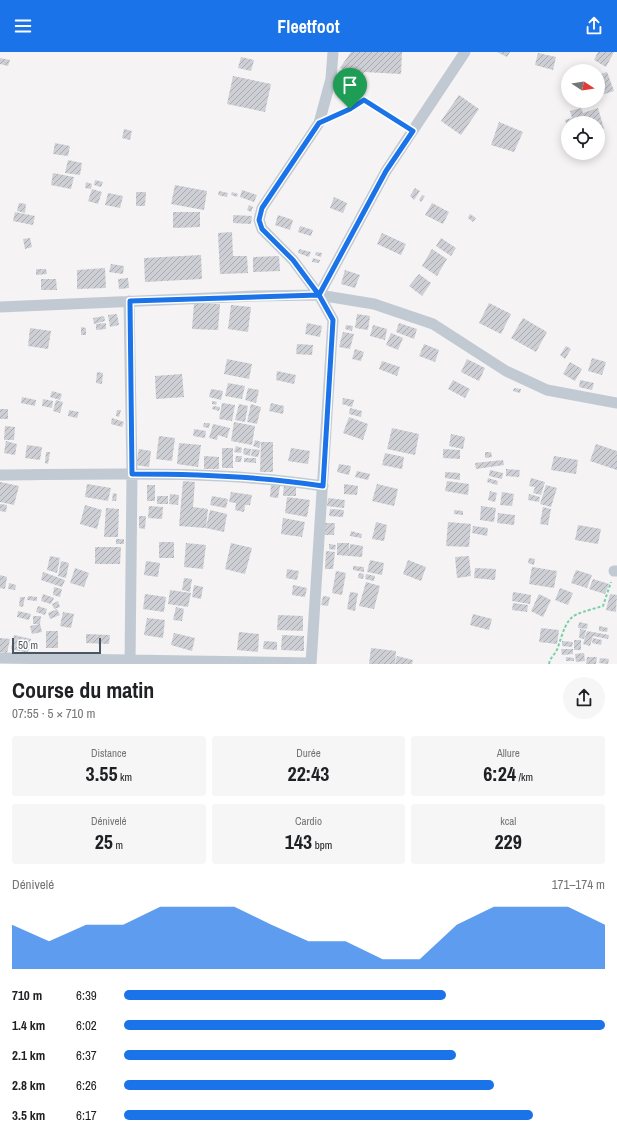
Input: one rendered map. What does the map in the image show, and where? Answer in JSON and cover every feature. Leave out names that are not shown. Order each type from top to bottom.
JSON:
[{"type":"street","points":[[0,658],[130,662],[311,663],[333,320],[319,295],[293,260],[262,229],[259,220],[262,208],[319,123],[331,80],[333,52]]},
{"type":"street","points":[[319,295],[386,171],[465,52]]},
{"type":"street","points":[[0,307],[319,295],[374,304],[433,324],[506,371],[547,390],[617,403]]},
{"type":"street","points":[[130,301],[132,474],[130,662]]},
{"type":"street","points":[[0,475],[178,474],[275,479],[323,486]]},
{"type":"path","points":[[319,123],[364,100],[413,131]]},
{"type":"path","points":[[549,664],[557,650],[568,621],[578,614],[603,606],[615,571]]},
{"type":"building","points":[[351,52],[402,52],[401,74],[364,72],[359,80],[340,68]]},
{"type":"building","points":[[497,52],[510,52],[507,57]]},
{"type":"building","points":[[598,52],[614,52],[606,67],[605,64],[601,64],[594,60]]},
{"type":"building","points":[[538,53],[556,57],[553,70],[535,65]]},
{"type":"building","points":[[241,57],[254,60],[251,71],[238,68]]},
{"type":"building","points":[[0,58],[10,60],[8,66],[0,64]]},
{"type":"building","points":[[607,72],[614,91],[605,94],[605,73]]},
{"type":"building","points":[[233,76],[271,84],[265,112],[227,104]]},
{"type":"building","points":[[459,95],[479,109],[461,135],[441,121]]},
{"type":"building","points":[[581,108],[583,113],[598,108],[600,116],[571,116],[570,111]]},
{"type":"building","points":[[499,122],[523,132],[514,152],[491,145]]},
{"type":"building","points":[[124,129],[132,131],[130,140],[122,138]]},
{"type":"building","points":[[55,143],[70,146],[68,156],[53,154]]},
{"type":"building","points":[[68,160],[82,163],[80,175],[65,173]]},
{"type":"building","points":[[53,173],[74,177],[71,189],[51,185]]},
{"type":"building","points":[[95,180],[103,182],[101,187],[94,185]]},
{"type":"building","points":[[86,182],[92,184],[91,189],[85,188]]},
{"type":"building","points":[[175,185],[207,191],[204,210],[171,204]]},
{"type":"building","points":[[415,188],[420,191],[414,200],[410,196]]},
{"type":"building","points":[[92,189],[102,192],[98,204],[88,201]]},
{"type":"building","points":[[242,190],[257,195],[254,202],[240,197]]},
{"type":"building","points":[[219,191],[228,193],[227,197],[218,195]]},
{"type":"building","points":[[136,192],[146,192],[145,206],[136,206]]},
{"type":"building","points":[[232,192],[238,194],[237,197],[231,195]]},
{"type":"building","points":[[108,193],[123,196],[120,208],[105,205]]},
{"type":"building","points":[[422,195],[425,196],[421,202],[419,200]]},
{"type":"building","points":[[334,197],[347,203],[343,213],[330,208]]},
{"type":"building","points":[[19,203],[26,204],[25,213],[17,211]]},
{"type":"building","points":[[432,203],[449,212],[443,224],[425,215]]},
{"type":"building","points":[[249,205],[253,207],[251,212],[247,210]]},
{"type":"building","points":[[15,212],[35,216],[33,225],[13,221]]},
{"type":"building","points":[[173,212],[200,212],[200,227],[173,228]]},
{"type":"building","points":[[470,214],[476,218],[473,222],[468,218]]},
{"type":"building","points":[[233,215],[252,216],[251,224],[233,223]]},
{"type":"building","points":[[278,215],[293,220],[290,230],[275,225]]},
{"type":"building","points":[[300,226],[313,230],[311,236],[298,232]]},
{"type":"building","points":[[232,232],[233,256],[247,256],[248,273],[220,274],[218,233]]},
{"type":"building","points":[[382,233],[406,244],[401,255],[377,244]]},
{"type":"building","points":[[30,238],[32,247],[25,249],[23,239]]},
{"type":"building","points":[[441,238],[456,248],[451,256],[436,246]]},
{"type":"building","points":[[299,249],[311,252],[309,257],[298,253]]},
{"type":"building","points":[[432,249],[447,259],[437,276],[422,266]]},
{"type":"building","points":[[316,252],[322,253],[321,257],[315,255]]},
{"type":"building","points":[[201,255],[202,279],[145,282],[144,258]]},
{"type":"building","points":[[279,256],[280,271],[253,272],[253,257]]},
{"type":"building","points":[[313,258],[320,260],[319,263],[312,262]]},
{"type":"building","points":[[111,264],[124,266],[123,274],[109,272]]},
{"type":"building","points":[[105,268],[106,288],[77,289],[77,270]]},
{"type":"building","points":[[36,269],[46,269],[47,274],[36,275]]},
{"type":"building","points":[[345,270],[360,275],[355,288],[341,284]]},
{"type":"building","points":[[419,274],[431,283],[422,296],[409,286]]},
{"type":"building","points":[[128,278],[129,288],[119,289],[118,279]]},
{"type":"building","points":[[41,279],[56,279],[57,290],[41,290]]},
{"type":"building","points":[[194,303],[220,304],[218,330],[192,329]]},
{"type":"building","points":[[489,303],[511,314],[501,334],[479,323]]},
{"type":"building","points":[[231,305],[251,307],[248,332],[228,329]]},
{"type":"building","points":[[117,314],[119,325],[110,327],[108,315]]},
{"type":"building","points":[[357,314],[370,316],[368,330],[355,328]]},
{"type":"building","points":[[104,316],[105,321],[94,324],[93,318]]},
{"type":"building","points":[[523,318],[547,332],[536,352],[511,338]]},
{"type":"building","points":[[106,323],[106,329],[96,330],[96,324]]},
{"type":"building","points":[[307,323],[322,326],[320,337],[305,334]]},
{"type":"building","points":[[399,323],[417,329],[414,339],[396,332]]},
{"type":"building","points":[[346,325],[353,326],[352,331],[345,329]]},
{"type":"building","points":[[373,325],[387,329],[385,340],[370,336]]},
{"type":"building","points":[[81,327],[86,328],[86,335],[81,335]]},
{"type":"building","points":[[30,328],[51,331],[48,349],[28,346]]},
{"type":"building","points":[[343,332],[354,334],[350,349],[339,347]]},
{"type":"building","points":[[391,333],[403,338],[398,350],[386,345]]},
{"type":"building","points":[[297,344],[313,345],[312,355],[296,354]]},
{"type":"building","points":[[424,344],[439,350],[435,362],[419,356]]},
{"type":"building","points":[[566,346],[571,349],[565,359],[560,355]]},
{"type":"building","points":[[355,349],[364,352],[361,361],[352,359]]},
{"type":"building","points":[[592,358],[606,362],[602,375],[588,371]]},
{"type":"building","points":[[227,359],[252,364],[249,379],[224,374]]},
{"type":"building","points":[[467,359],[485,368],[479,381],[461,372]]},
{"type":"building","points":[[382,361],[400,367],[397,376],[379,369]]},
{"type":"building","points":[[570,362],[582,369],[575,381],[563,374]]},
{"type":"building","points":[[277,371],[296,375],[294,384],[276,380]]},
{"type":"building","points":[[97,372],[103,373],[102,384],[96,383]]},
{"type":"building","points":[[182,374],[184,397],[156,399],[155,376]]},
{"type":"building","points":[[453,380],[470,389],[465,398],[448,389]]},
{"type":"building","points":[[580,380],[594,383],[592,390],[579,387]]},
{"type":"building","points":[[228,383],[245,386],[242,399],[225,396]]},
{"type":"building","points":[[248,388],[259,390],[256,403],[245,400]]},
{"type":"building","points":[[514,388],[521,389],[520,393],[513,391]]},
{"type":"building","points":[[211,389],[223,391],[221,400],[209,397]]},
{"type":"building","points":[[52,391],[62,394],[60,400],[50,397]]},
{"type":"building","points":[[22,397],[36,400],[35,406],[21,403]]},
{"type":"building","points":[[343,398],[354,400],[352,407],[342,404]]},
{"type":"building","points":[[43,399],[53,401],[52,408],[42,406]]},
{"type":"building","points":[[56,400],[63,402],[60,413],[53,411]]},
{"type":"building","points":[[212,401],[217,402],[216,405],[212,404]]},
{"type":"building","points":[[222,403],[235,405],[232,421],[219,419]]},
{"type":"building","points":[[271,403],[284,406],[283,414],[269,411]]},
{"type":"building","points":[[239,404],[248,406],[245,422],[235,420]]},
{"type":"building","points":[[251,404],[261,407],[257,424],[247,422]]},
{"type":"building","points":[[213,406],[220,407],[219,411],[212,409]]},
{"type":"building","points":[[350,408],[362,411],[361,417],[349,414]]},
{"type":"building","points":[[0,409],[8,409],[8,419],[0,419]]},
{"type":"building","points":[[69,410],[79,412],[77,418],[68,416]]},
{"type":"building","points":[[117,410],[121,410],[119,417],[116,416]]},
{"type":"building","points":[[349,417],[368,424],[363,440],[343,433]]},
{"type":"building","points":[[112,418],[124,422],[122,427],[111,424]]},
{"type":"building","points":[[234,422],[255,426],[252,445],[231,441]]},
{"type":"building","points":[[204,423],[210,423],[209,428],[203,427]]},
{"type":"building","points":[[213,424],[230,428],[227,438],[218,435],[217,440],[209,438]]},
{"type":"building","points":[[5,426],[15,427],[14,440],[4,440]]},
{"type":"building","points":[[392,428],[419,434],[415,455],[387,449]]},
{"type":"building","points":[[194,429],[206,431],[205,438],[193,436]]},
{"type":"building","points":[[451,434],[465,437],[463,449],[449,446]]},
{"type":"building","points":[[159,436],[175,438],[172,461],[156,459]]},
{"type":"building","points":[[255,440],[261,442],[259,448],[253,446]]},
{"type":"building","points":[[6,441],[17,444],[15,455],[4,453]]},
{"type":"building","points":[[261,442],[273,442],[273,472],[260,472]]},
{"type":"building","points":[[179,443],[201,445],[198,467],[177,464]]},
{"type":"building","points":[[596,444],[617,451],[617,470],[590,461]]},
{"type":"building","points":[[27,445],[42,447],[40,460],[25,458]]},
{"type":"building","points":[[236,446],[242,448],[241,453],[234,452]]},
{"type":"building","points":[[222,448],[233,448],[233,468],[222,468]]},
{"type":"building","points":[[244,448],[251,449],[250,456],[243,454]]},
{"type":"building","points":[[291,448],[310,451],[308,464],[288,461]]},
{"type":"building","points":[[139,449],[151,451],[149,467],[136,465]]},
{"type":"building","points":[[252,449],[260,450],[258,457],[251,456]]},
{"type":"building","points":[[443,449],[460,450],[460,459],[443,458]]},
{"type":"building","points":[[46,452],[50,452],[48,464],[45,463]]},
{"type":"building","points":[[485,452],[491,452],[492,457],[485,458]]},
{"type":"building","points":[[385,453],[404,457],[402,469],[382,465]]},
{"type":"building","points":[[204,456],[219,457],[219,469],[204,469]]},
{"type":"building","points":[[236,456],[242,456],[241,462],[235,462]]},
{"type":"building","points":[[554,456],[578,460],[576,474],[551,470]]},
{"type":"building","points":[[244,458],[256,458],[256,463],[244,462]]},
{"type":"building","points":[[503,460],[504,465],[476,469],[475,463]]},
{"type":"building","points":[[339,464],[351,466],[349,475],[337,472]]},
{"type":"building","points":[[506,469],[520,470],[519,477],[506,476]]},
{"type":"building","points":[[490,470],[503,473],[502,479],[489,476]]},
{"type":"building","points":[[357,471],[370,474],[368,480],[355,477]]},
{"type":"building","points":[[445,472],[460,473],[460,480],[445,478]]},
{"type":"building","points":[[488,478],[498,481],[497,485],[487,482]]},
{"type":"building","points":[[531,478],[545,482],[541,495],[533,493],[535,487],[529,486]]},
{"type":"building","points":[[183,481],[195,482],[193,507],[208,509],[206,528],[179,526]]},
{"type":"building","points":[[447,481],[469,484],[468,495],[445,491]]},
{"type":"building","points":[[0,482],[19,486],[14,505],[0,502]]},
{"type":"building","points":[[87,484],[111,488],[108,501],[85,497]]},
{"type":"building","points":[[344,484],[358,486],[357,495],[344,494]]},
{"type":"building","points":[[377,484],[398,489],[394,506],[372,501]]},
{"type":"building","points":[[147,485],[155,485],[155,501],[147,501]]},
{"type":"building","points":[[271,485],[280,486],[278,498],[270,497]]},
{"type":"building","points":[[284,485],[296,485],[296,496],[283,496]]},
{"type":"building","points":[[546,485],[557,488],[551,507],[540,504]]},
{"type":"building","points":[[490,491],[497,493],[495,502],[488,500]]},
{"type":"building","points":[[231,492],[252,495],[250,505],[245,505],[244,512],[235,510],[236,503],[229,502]]},
{"type":"building","points":[[502,492],[514,494],[512,506],[500,505]]},
{"type":"building","points":[[113,493],[117,494],[116,501],[112,501]]},
{"type":"building","points":[[170,494],[179,495],[178,505],[169,504]]},
{"type":"building","points":[[529,494],[540,497],[539,502],[528,500]]},
{"type":"building","points":[[157,496],[168,496],[168,504],[157,504]]},
{"type":"building","points":[[212,496],[228,499],[226,508],[210,505]]},
{"type":"building","points":[[287,497],[310,500],[307,517],[285,513]]},
{"type":"building","points":[[328,498],[345,500],[344,508],[327,506]]},
{"type":"building","points":[[0,504],[7,505],[6,512],[0,511]]},
{"type":"building","points":[[85,505],[102,510],[97,529],[80,524]]},
{"type":"building","points":[[149,506],[163,507],[162,519],[148,518]]},
{"type":"building","points":[[481,506],[496,508],[494,522],[480,520]]},
{"type":"building","points":[[543,507],[551,509],[548,525],[540,524]]},
{"type":"building","points":[[106,508],[119,509],[118,537],[104,537]]},
{"type":"building","points":[[330,509],[344,510],[343,517],[329,516]]},
{"type":"building","points":[[210,510],[227,514],[224,532],[206,528]]},
{"type":"building","points":[[454,510],[463,511],[463,515],[454,514]]},
{"type":"building","points":[[498,513],[515,515],[514,525],[497,523]]},
{"type":"building","points":[[139,516],[146,516],[145,529],[139,528]]},
{"type":"building","points":[[283,518],[305,522],[302,537],[281,534]]},
{"type":"building","points":[[376,522],[387,525],[384,541],[372,539]]},
{"type":"building","points":[[448,522],[471,524],[469,547],[446,546]]},
{"type":"building","points":[[324,523],[335,523],[334,535],[324,535]]},
{"type":"building","points":[[578,525],[601,529],[598,544],[575,540]]},
{"type":"building","points":[[473,526],[488,528],[487,536],[472,533]]},
{"type":"building","points":[[351,531],[362,534],[361,538],[350,536]]},
{"type":"building","points":[[116,539],[124,539],[124,544],[116,544]]},
{"type":"building","points":[[159,542],[174,542],[174,558],[159,558]]},
{"type":"building","points":[[186,543],[206,545],[203,569],[184,567]]},
{"type":"building","points":[[231,543],[252,548],[245,574],[225,569]]},
{"type":"building","points":[[337,543],[349,543],[349,553],[350,544],[363,546],[362,557],[337,555]]},
{"type":"building","points":[[329,544],[336,545],[335,550],[329,549]]},
{"type":"building","points":[[95,547],[121,547],[120,564],[95,564]]},
{"type":"building","points":[[326,551],[335,552],[333,569],[325,569]]},
{"type":"building","points":[[50,556],[60,558],[57,573],[47,570]]},
{"type":"building","points":[[469,556],[471,576],[457,578],[455,557]]},
{"type":"building","points":[[529,558],[535,559],[534,565],[528,563]]},
{"type":"building","points":[[370,560],[384,563],[382,575],[367,572]]},
{"type":"building","points":[[408,560],[426,567],[421,581],[403,574]]},
{"type":"building","points":[[61,561],[69,563],[66,578],[58,576]]},
{"type":"building","points":[[146,561],[160,563],[158,577],[144,575]]},
{"type":"building","points":[[353,566],[364,567],[364,572],[353,570]]},
{"type":"building","points":[[532,567],[557,571],[554,588],[529,584]]},
{"type":"building","points":[[75,568],[89,573],[84,587],[70,583]]},
{"type":"building","points":[[475,568],[496,569],[495,580],[474,578]]},
{"type":"building","points":[[287,569],[299,571],[297,580],[286,578]]},
{"type":"building","points":[[576,570],[592,575],[587,588],[571,583]]},
{"type":"building","points":[[336,571],[346,573],[342,595],[332,593]]},
{"type":"building","points":[[43,572],[65,580],[62,587],[41,580]]},
{"type":"building","points":[[359,573],[364,574],[363,579],[358,578]]},
{"type":"building","points":[[366,574],[375,576],[374,581],[365,579]]},
{"type":"building","points":[[0,575],[7,577],[5,589],[0,588]]},
{"type":"building","points":[[184,578],[192,579],[190,592],[182,590]]},
{"type":"building","points":[[593,579],[609,584],[605,594],[589,589]]},
{"type":"building","points":[[366,582],[380,586],[374,609],[359,606]]},
{"type":"building","points":[[9,583],[16,585],[15,590],[8,589]]},
{"type":"building","points":[[194,585],[203,587],[201,599],[192,597]]},
{"type":"building","points":[[293,585],[307,588],[305,597],[292,595]]},
{"type":"building","points":[[54,587],[62,589],[60,597],[53,595]]},
{"type":"building","points":[[560,588],[573,593],[568,605],[555,600]]},
{"type":"building","points":[[170,590],[191,593],[188,607],[168,604]]},
{"type":"building","points":[[350,592],[358,593],[355,611],[347,609]]},
{"type":"building","points":[[513,592],[531,595],[530,604],[512,601]]},
{"type":"building","points":[[43,594],[54,598],[51,604],[41,601]]},
{"type":"building","points":[[145,594],[166,597],[164,612],[143,609]]},
{"type":"building","points":[[539,594],[551,600],[543,617],[531,611]]},
{"type":"building","points":[[610,594],[617,595],[616,612],[606,610]]},
{"type":"building","points":[[28,596],[37,597],[37,601],[27,600]]},
{"type":"building","points":[[323,596],[330,597],[328,606],[321,605]]},
{"type":"building","points":[[20,597],[25,597],[23,607],[19,606]]},
{"type":"building","points":[[58,601],[60,607],[54,609],[52,604]]},
{"type":"building","points":[[513,603],[528,605],[527,612],[512,610]]},
{"type":"building","points":[[38,606],[47,609],[45,615],[36,612]]},
{"type":"building","points":[[176,607],[184,609],[182,621],[173,620]]},
{"type":"building","points":[[57,609],[60,615],[50,619],[48,613]]},
{"type":"building","points":[[18,611],[31,614],[29,620],[17,617]]},
{"type":"building","points":[[63,612],[74,614],[71,628],[60,626]]},
{"type":"building","points":[[473,614],[492,619],[489,630],[470,625]]},
{"type":"building","points":[[278,615],[303,616],[303,631],[277,630]]},
{"type":"building","points":[[33,616],[41,616],[40,624],[33,624]]},
{"type":"building","points":[[147,618],[165,620],[163,638],[144,635]]},
{"type":"building","points":[[579,622],[588,624],[587,629],[578,628]]},
{"type":"building","points":[[40,624],[42,632],[32,634],[30,626]]},
{"type":"building","points":[[599,626],[608,628],[607,632],[599,631]]},
{"type":"building","points":[[541,628],[559,630],[557,644],[539,642]]},
{"type":"building","points":[[580,629],[586,630],[584,639],[579,638]]},
{"type":"building","points":[[46,631],[58,631],[58,648],[46,648]]},
{"type":"building","points":[[587,631],[609,635],[608,639],[593,636],[590,646],[583,644]]},
{"type":"building","points":[[239,632],[259,634],[258,652],[237,650]]},
{"type":"building","points":[[174,633],[195,638],[192,651],[171,645]]},
{"type":"building","points":[[86,634],[110,635],[109,644],[86,643]]},
{"type":"building","points":[[14,635],[31,639],[28,653],[11,649]]},
{"type":"building","points":[[282,635],[304,636],[304,651],[281,650]]},
{"type":"building","points":[[0,638],[10,639],[7,653],[0,652]]},
{"type":"building","points":[[593,638],[602,640],[601,645],[592,643]]},
{"type":"building","points":[[574,640],[581,640],[581,650],[574,650]]},
{"type":"building","points":[[264,641],[277,642],[277,650],[263,649]]},
{"type":"building","points":[[562,641],[573,642],[572,647],[562,646]]},
{"type":"building","points":[[371,648],[396,651],[395,664],[369,664]]},
{"type":"building","points":[[561,649],[573,649],[573,654],[562,655]]},
{"type":"building","points":[[584,653],[585,661],[576,662],[575,654]]},
{"type":"building","points":[[397,656],[413,660],[412,664],[395,664]]},
{"type":"building","points":[[566,657],[574,658],[574,661],[566,661]]},
{"type":"building","points":[[587,657],[597,657],[596,664],[586,664]]},
{"type":"building","points":[[600,658],[609,659],[608,664],[599,663]]},
{"type":"route","points":[[350,109],[319,123],[262,208],[259,220],[262,229],[293,260],[319,295],[130,301],[132,474],[178,474],[275,479],[323,486],[333,320],[319,295],[333,266],[386,171],[413,131],[364,100],[350,109]]}]
